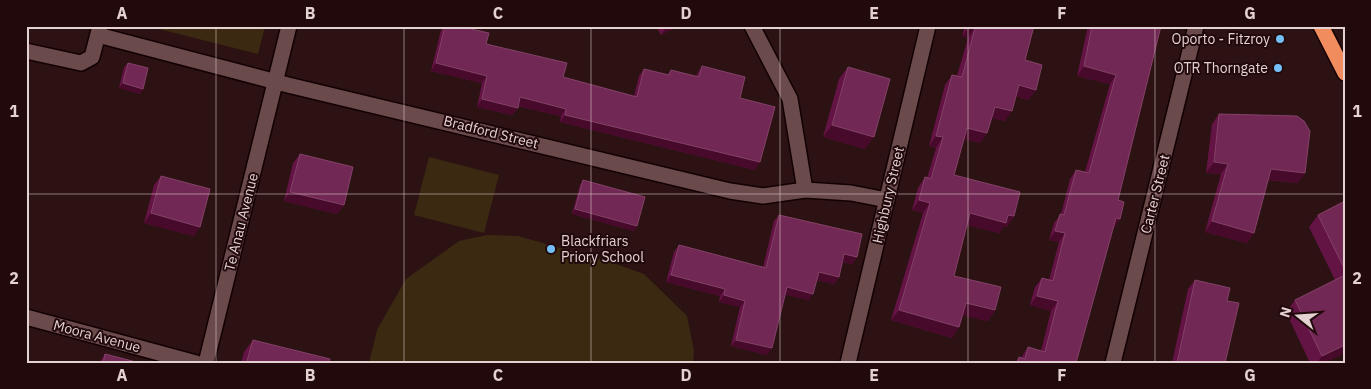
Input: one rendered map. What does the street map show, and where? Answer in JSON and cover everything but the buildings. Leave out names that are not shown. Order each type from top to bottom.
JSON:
[{"type":"highway","points":[[1321,26],[1345,73]]},
{"type":"street","name":"Te Anau Avenue","points":[[206,363],[289,26]]},
{"type":"street","points":[[752,26],[790,99],[805,190]]},
{"type":"street","name":"Highbury Street","points":[[848,363],[928,26]]},
{"type":"street","name":"Carter Street","points":[[1114,363],[1196,26]]},
{"type":"street","name":"Bradford Street","points":[[99,31],[276,81],[730,191],[763,196],[805,190],[850,193],[887,200]]},
{"type":"street","points":[[26,51],[81,64],[92,57],[99,31]]},
{"type":"street","name":"Moora Avenue","points":[[26,317],[196,363]]},
{"type":"shaded area","points":[[147,26],[265,26],[258,54]]},
{"type":"shaded area","points":[[429,157],[499,175],[484,233],[414,215]]},
{"type":"shaded area","points":[[487,235],[518,236],[613,263],[644,274],[687,316],[694,351],[693,363],[369,363],[377,330],[406,279],[459,241]]},
{"type":"place","name":"Oporto - Fitzroy","points":[[1280,39]]},
{"type":"place","name":"OTR Thorngate","points":[[1278,68]]},
{"type":"place","name":"Blackfriars Priory School","points":[[551,249]]}]
